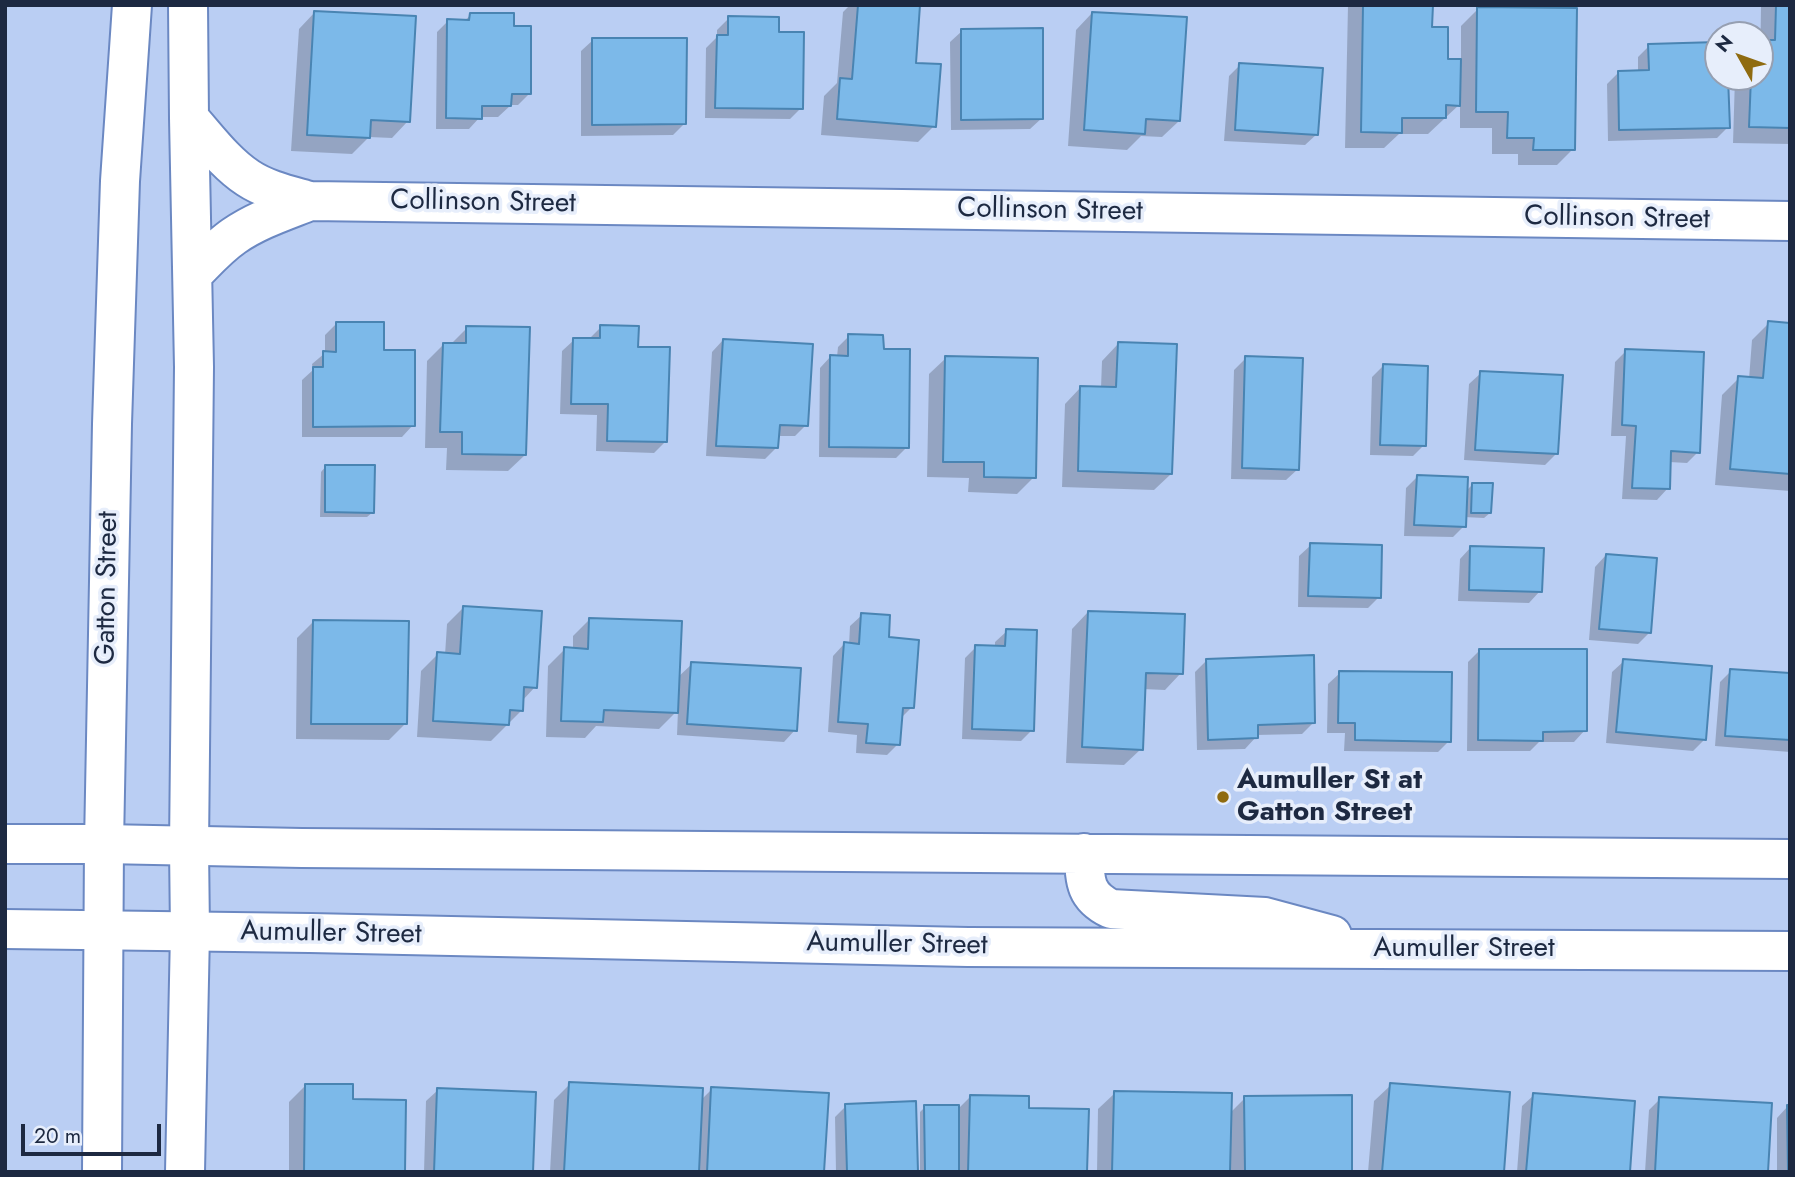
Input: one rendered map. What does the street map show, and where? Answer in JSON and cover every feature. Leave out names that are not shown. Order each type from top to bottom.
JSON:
[{"type":"street","name":"Gatton Street","points":[[102,1172],[104,844],[112,411],[120,181],[132,5]]},
{"type":"street","points":[[185,1172],[190,932],[194,394],[188,5]]},
{"type":"street","name":"Collinson Street","points":[[189,118],[236,169],[249,178],[310,201],[1790,221]]},
{"type":"street","name":"Collinson Street","points":[[193,274],[235,235],[310,201]]},
{"type":"street","points":[[5,844],[1790,859]]},
{"type":"street","points":[[1084,853],[1085,879],[1089,890],[1103,905],[1111,909],[1265,916],[1385,949]]},
{"type":"street","name":"Aumuller Street","points":[[5,929],[968,947],[1790,951]]},
{"type":"building","points":[[858,5],[920,5],[916,63],[941,64],[936,127],[837,119],[840,78],[852,79]]},
{"type":"building","points":[[1363,5],[1433,5],[1432,27],[1448,27],[1448,59],[1461,59],[1460,106],[1446,105],[1446,118],[1402,118],[1402,133],[1361,132]]},
{"type":"building","points":[[1776,5],[1790,5],[1790,128],[1749,127],[1750,91],[1774,91]]},
{"type":"building","points":[[1477,7],[1577,8],[1575,150],[1533,150],[1534,138],[1507,138],[1508,112],[1476,112]]},
{"type":"building","points":[[314,11],[416,16],[410,122],[371,120],[370,138],[307,135]]},
{"type":"building","points":[[1092,12],[1187,17],[1180,121],[1146,119],[1145,134],[1084,130]]},
{"type":"building","points":[[470,13],[514,13],[514,26],[531,26],[531,94],[512,94],[511,106],[482,106],[482,119],[446,118],[447,19],[469,20]]},
{"type":"building","points":[[728,16],[779,17],[779,32],[804,32],[803,109],[715,108],[717,35],[728,35]]},
{"type":"building","points":[[1043,28],[1043,119],[961,120],[961,29]]},
{"type":"building","points":[[592,38],[687,38],[686,124],[592,125]]},
{"type":"building","points":[[1704,42],[1704,91],[1729,91],[1730,128],[1619,130],[1618,71],[1649,70],[1648,44]]},
{"type":"building","points":[[1239,63],[1323,68],[1318,135],[1235,130]]},
{"type":"building","points":[[1768,321],[1790,323],[1790,474],[1730,469],[1738,376],[1763,378]]},
{"type":"building","points":[[336,322],[384,322],[384,350],[415,350],[415,426],[313,427],[313,367],[323,367],[323,351],[336,352]]},
{"type":"building","points":[[600,325],[639,326],[638,347],[670,347],[667,442],[607,441],[608,404],[571,404],[573,338],[600,338]]},
{"type":"building","points":[[466,326],[530,327],[526,455],[462,454],[462,432],[440,432],[443,343],[466,343]]},
{"type":"building","points":[[848,334],[883,335],[884,349],[910,349],[909,448],[829,447],[830,355],[848,356]]},
{"type":"building","points":[[723,339],[813,344],[808,426],[780,425],[778,448],[716,446]]},
{"type":"building","points":[[1118,342],[1177,344],[1172,474],[1078,471],[1080,386],[1116,387]]},
{"type":"building","points":[[1625,349],[1704,352],[1700,453],[1671,451],[1670,489],[1632,488],[1636,426],[1622,425]]},
{"type":"building","points":[[945,356],[1038,358],[1036,478],[984,477],[984,462],[943,462]]},
{"type":"building","points":[[1245,356],[1303,358],[1299,470],[1242,468]]},
{"type":"building","points":[[1383,364],[1428,366],[1426,446],[1380,445]]},
{"type":"building","points":[[1480,371],[1563,375],[1558,454],[1475,450]]},
{"type":"building","points":[[325,465],[375,465],[374,513],[325,512]]},
{"type":"building","points":[[1417,475],[1468,477],[1466,527],[1414,525]]},
{"type":"building","points":[[1472,483],[1493,483],[1491,513],[1471,513]]},
{"type":"building","points":[[1310,543],[1382,545],[1381,598],[1308,596]]},
{"type":"building","points":[[1470,546],[1544,548],[1542,592],[1469,590]]},
{"type":"building","points":[[1606,554],[1657,558],[1651,633],[1599,629]]},
{"type":"building","points":[[463,606],[542,611],[537,688],[524,687],[523,711],[510,710],[509,725],[433,721],[437,652],[460,654]]},
{"type":"building","points":[[1088,611],[1185,614],[1183,674],[1146,673],[1143,750],[1082,747]]},
{"type":"building","points":[[861,613],[890,615],[889,637],[919,640],[914,708],[903,708],[900,745],[866,743],[868,724],[838,722],[844,642],[859,644]]},
{"type":"building","points":[[589,618],[682,621],[678,713],[604,710],[603,722],[561,721],[564,647],[588,649]]},
{"type":"building","points":[[313,620],[409,621],[407,724],[311,724]]},
{"type":"building","points":[[1006,629],[1037,630],[1034,731],[972,729],[975,645],[1005,646]]},
{"type":"building","points":[[1479,649],[1587,649],[1587,731],[1543,732],[1543,741],[1478,740]]},
{"type":"building","points":[[1314,655],[1315,723],[1258,725],[1258,738],[1208,740],[1206,659]]},
{"type":"building","points":[[1623,659],[1712,666],[1706,740],[1616,732]]},
{"type":"building","points":[[691,662],[801,668],[797,731],[687,724]]},
{"type":"building","points":[[1730,669],[1790,673],[1790,740],[1725,736]]},
{"type":"building","points":[[1339,671],[1452,672],[1451,742],[1355,740],[1355,723],[1338,723]]},
{"type":"building","points":[[569,1082],[703,1088],[699,1172],[564,1172]]},
{"type":"building","points":[[1390,1083],[1510,1092],[1504,1172],[1382,1172]]},
{"type":"building","points":[[305,1084],[353,1084],[353,1099],[406,1100],[405,1172],[304,1172]]},
{"type":"building","points":[[711,1087],[829,1093],[824,1172],[707,1172]]},
{"type":"building","points":[[437,1088],[536,1092],[533,1172],[434,1172]]},
{"type":"building","points":[[1114,1091],[1232,1093],[1230,1172],[1112,1172]]},
{"type":"building","points":[[1533,1093],[1635,1101],[1630,1172],[1526,1172]]},
{"type":"building","points":[[970,1095],[1029,1096],[1029,1108],[1089,1109],[1087,1172],[968,1172]]},
{"type":"building","points":[[1352,1095],[1352,1172],[1245,1172],[1244,1096]]},
{"type":"building","points":[[1659,1097],[1772,1103],[1768,1172],[1655,1172]]},
{"type":"building","points":[[916,1101],[918,1172],[847,1172],[845,1104]]},
{"type":"building","points":[[924,1105],[959,1105],[959,1172],[925,1172]]},
{"type":"building","points":[[1787,1105],[1790,1105],[1790,1172],[1788,1172]]},
{"type":"place","name":"Aumuller St at Gatton Street","points":[[1223,797]]}]
